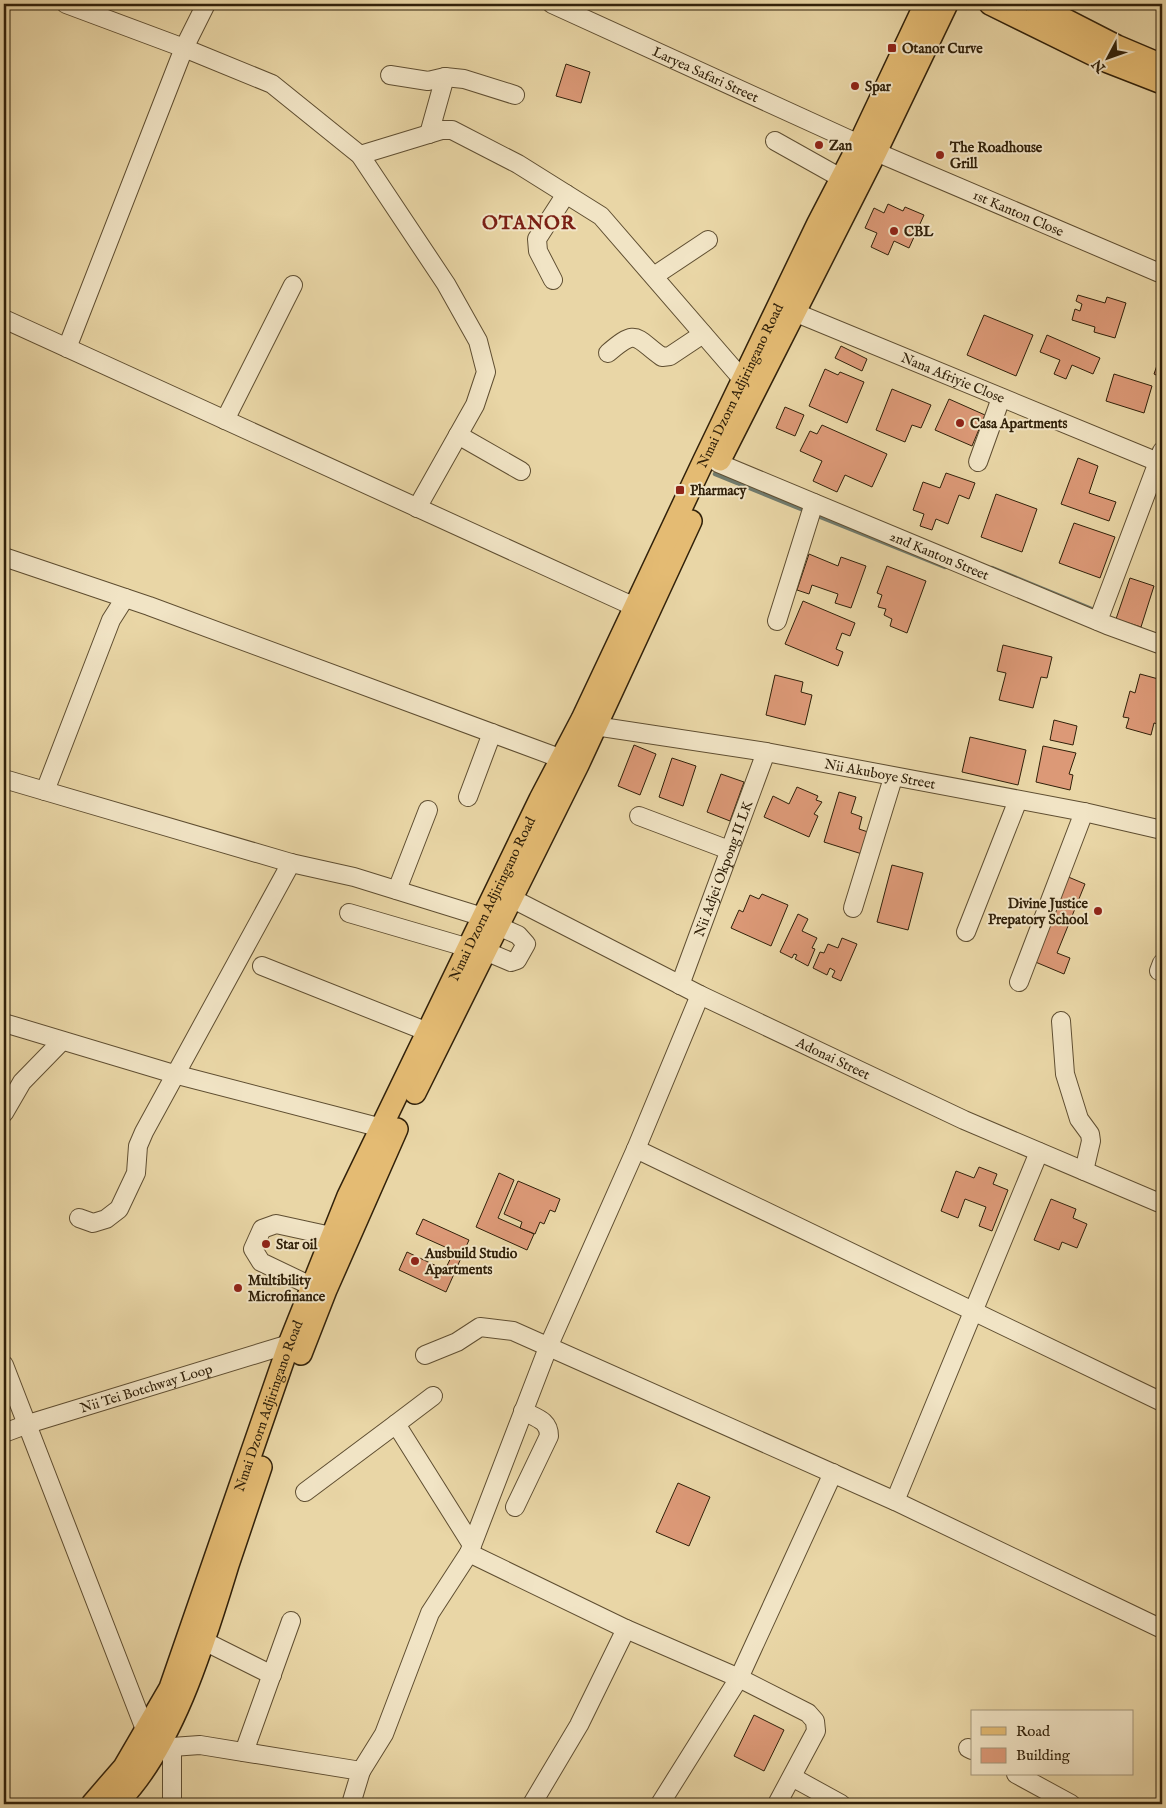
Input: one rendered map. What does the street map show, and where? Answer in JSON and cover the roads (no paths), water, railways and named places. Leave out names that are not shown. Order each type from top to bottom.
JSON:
[{"type":"main road","name":"Nmai Dzorn Adjiringano Road","points":[[92,1804],[160,1739],[170,1688],[326,1290],[477,949],[548,803],[595,726],[718,463],[794,312],[868,148],[925,4]]},
{"type":"main road","name":"Nmai Dzorn Adjiringano Road","points":[[491,921],[511,898],[548,803],[562,760],[841,178],[868,148],[947,4]]},
{"type":"main road","points":[[990,4],[1108,62],[1162,83]]},
{"type":"main road","points":[[1039,5],[1117,46],[1162,65]]},
{"type":"main road","name":"Nmai Dzorn Adjiringano Road","points":[[116,1804],[136,1781],[180,1704],[204,1641],[227,1544],[289,1344],[331,1236],[348,1196],[428,1032],[477,949]]},
{"type":"street","points":[[66,4],[184,48],[272,84],[360,155],[446,284],[478,341],[486,372],[475,405],[417,508]]},
{"type":"street","points":[[67,348],[184,48],[206,4]]},
{"type":"street","name":"Laryea Safari Street","points":[[552,4],[868,148]]},
{"type":"street","points":[[390,75],[428,81],[445,77],[464,79],[515,95]]},
{"type":"street","points":[[429,134],[445,77]]},
{"type":"street","points":[[360,155],[442,130],[461,132],[601,216],[743,380]]},
{"type":"street","points":[[775,141],[841,178]]},
{"type":"street","name":"1st Kanton Close","points":[[868,148],[1162,274]]},
{"type":"street","points":[[553,280],[538,252],[537,239],[566,194]]},
{"type":"street","points":[[654,276],[708,240]]},
{"type":"street","points":[[225,420],[293,285]]},
{"type":"street","name":"Nana Afriyie Close","points":[[794,312],[1001,398],[1161,455]]},
{"type":"street","points":[[4,319],[635,607]]},
{"type":"street","points":[[608,353],[624,339],[632,337],[639,338],[662,357],[670,356],[703,334]]},
{"type":"street","points":[[978,462],[1001,398]]},
{"type":"street","points":[[458,435],[521,471]]},
{"type":"street","points":[[1098,621],[1161,455]]},
{"type":"street","name":"2nd Kanton Street","points":[[718,463],[1098,621],[1162,645]]},
{"type":"street","points":[[777,621],[814,503]]},
{"type":"street","points":[[4,557],[124,598],[562,760]]},
{"type":"street","points":[[46,791],[108,628],[124,598]]},
{"type":"street","name":"Nii Akuboye Street","points":[[595,726],[766,752],[893,778],[1084,812],[1162,830]]},
{"type":"street","points":[[468,797],[492,734]]},
{"type":"street","name":"Nii Adjei Okpong II LK","points":[[680,985],[766,752]]},
{"type":"street","points":[[853,908],[893,778]]},
{"type":"street","points":[[4,779],[291,863],[354,877],[397,890],[491,921],[523,939],[526,944],[522,953],[511,962],[477,949],[349,913]]},
{"type":"street","points":[[966,932],[1018,800]]},
{"type":"street","points":[[397,890],[428,810]]},
{"type":"street","points":[[1019,982],[1084,812]]},
{"type":"street","points":[[640,816],[729,850]]},
{"type":"street","points":[[79,1218],[93,1223],[106,1219],[119,1209],[136,1173],[138,1146],[144,1132],[291,863]]},
{"type":"street","name":"Adonai Street","points":[[511,898],[700,995],[964,1120],[1162,1204]]},
{"type":"street","points":[[262,966],[428,1032]]},
{"type":"street","points":[[352,1804],[361,1771],[384,1734],[430,1613],[470,1549],[548,1345],[636,1149],[700,995]]},
{"type":"street","points":[[1061,1021],[1065,1074],[1079,1119],[1090,1134],[1091,1141],[1084,1171]]},
{"type":"street","points":[[4,1023],[174,1074],[382,1128]]},
{"type":"street","points":[[4,1113],[22,1082],[62,1041]]},
{"type":"street","points":[[636,1149],[1162,1402]]},
{"type":"street","points":[[895,1501],[972,1310],[1039,1152]]},
{"type":"street","points":[[311,1286],[261,1262],[253,1249],[262,1229],[276,1224],[331,1236]]},
{"type":"street","points":[[425,1355],[457,1342],[480,1327],[513,1331],[895,1501],[1162,1629]]},
{"type":"street","name":"Nii Tei Botchway Loop","points":[[4,1433],[289,1344]]},
{"type":"street","points":[[4,1365],[160,1739],[172,1804]]},
{"type":"street","points":[[305,1492],[433,1396]]},
{"type":"street","points":[[515,1507],[549,1436],[549,1427],[545,1422],[523,1411]]},
{"type":"street","points":[[396,1424],[470,1549],[626,1629],[738,1678],[808,1713],[815,1721],[816,1731],[776,1804]]},
{"type":"street","points":[[660,1804],[738,1678],[833,1473]]},
{"type":"street","points":[[244,1752],[291,1621]]},
{"type":"street","points":[[532,1804],[579,1725],[626,1629]]},
{"type":"street","points":[[204,1641],[272,1675]]},
{"type":"street","points":[[160,1739],[361,1771]]},
{"type":"street","points":[[1020,1776],[1071,1804]]},
{"type":"street","points":[[792,1777],[841,1804]]},
{"type":"waterway","points":[[715,474],[806,511]]},
{"type":"waterway","points":[[813,514],[945,567]]},
{"type":"waterway","points":[[992,568],[1094,610]]},
{"type":"place","name":"Otanor Curve","points":[[892,48]]},
{"type":"place","name":"Spar","points":[[855,86]]},
{"type":"place","name":"Zan","points":[[819,145]]},
{"type":"place","name":"The Roadhouse Grill","points":[[940,155]]},
{"type":"place","name":"CBL","points":[[894,231]]},
{"type":"place","name":"Casa Apartments","points":[[960,423]]},
{"type":"place","name":"Pharmacy","points":[[680,490]]},
{"type":"place","name":"Divine Justice Prepatory School","points":[[1098,911]]},
{"type":"place","name":"Star oil","points":[[266,1244]]},
{"type":"place","name":"Ausbuild Studio Apartments","points":[[415,1261]]},
{"type":"place","name":"Multibility Microfinance","points":[[238,1288]]},
{"type":"district","name":"OTANOR","points":[[529,222]]}]
